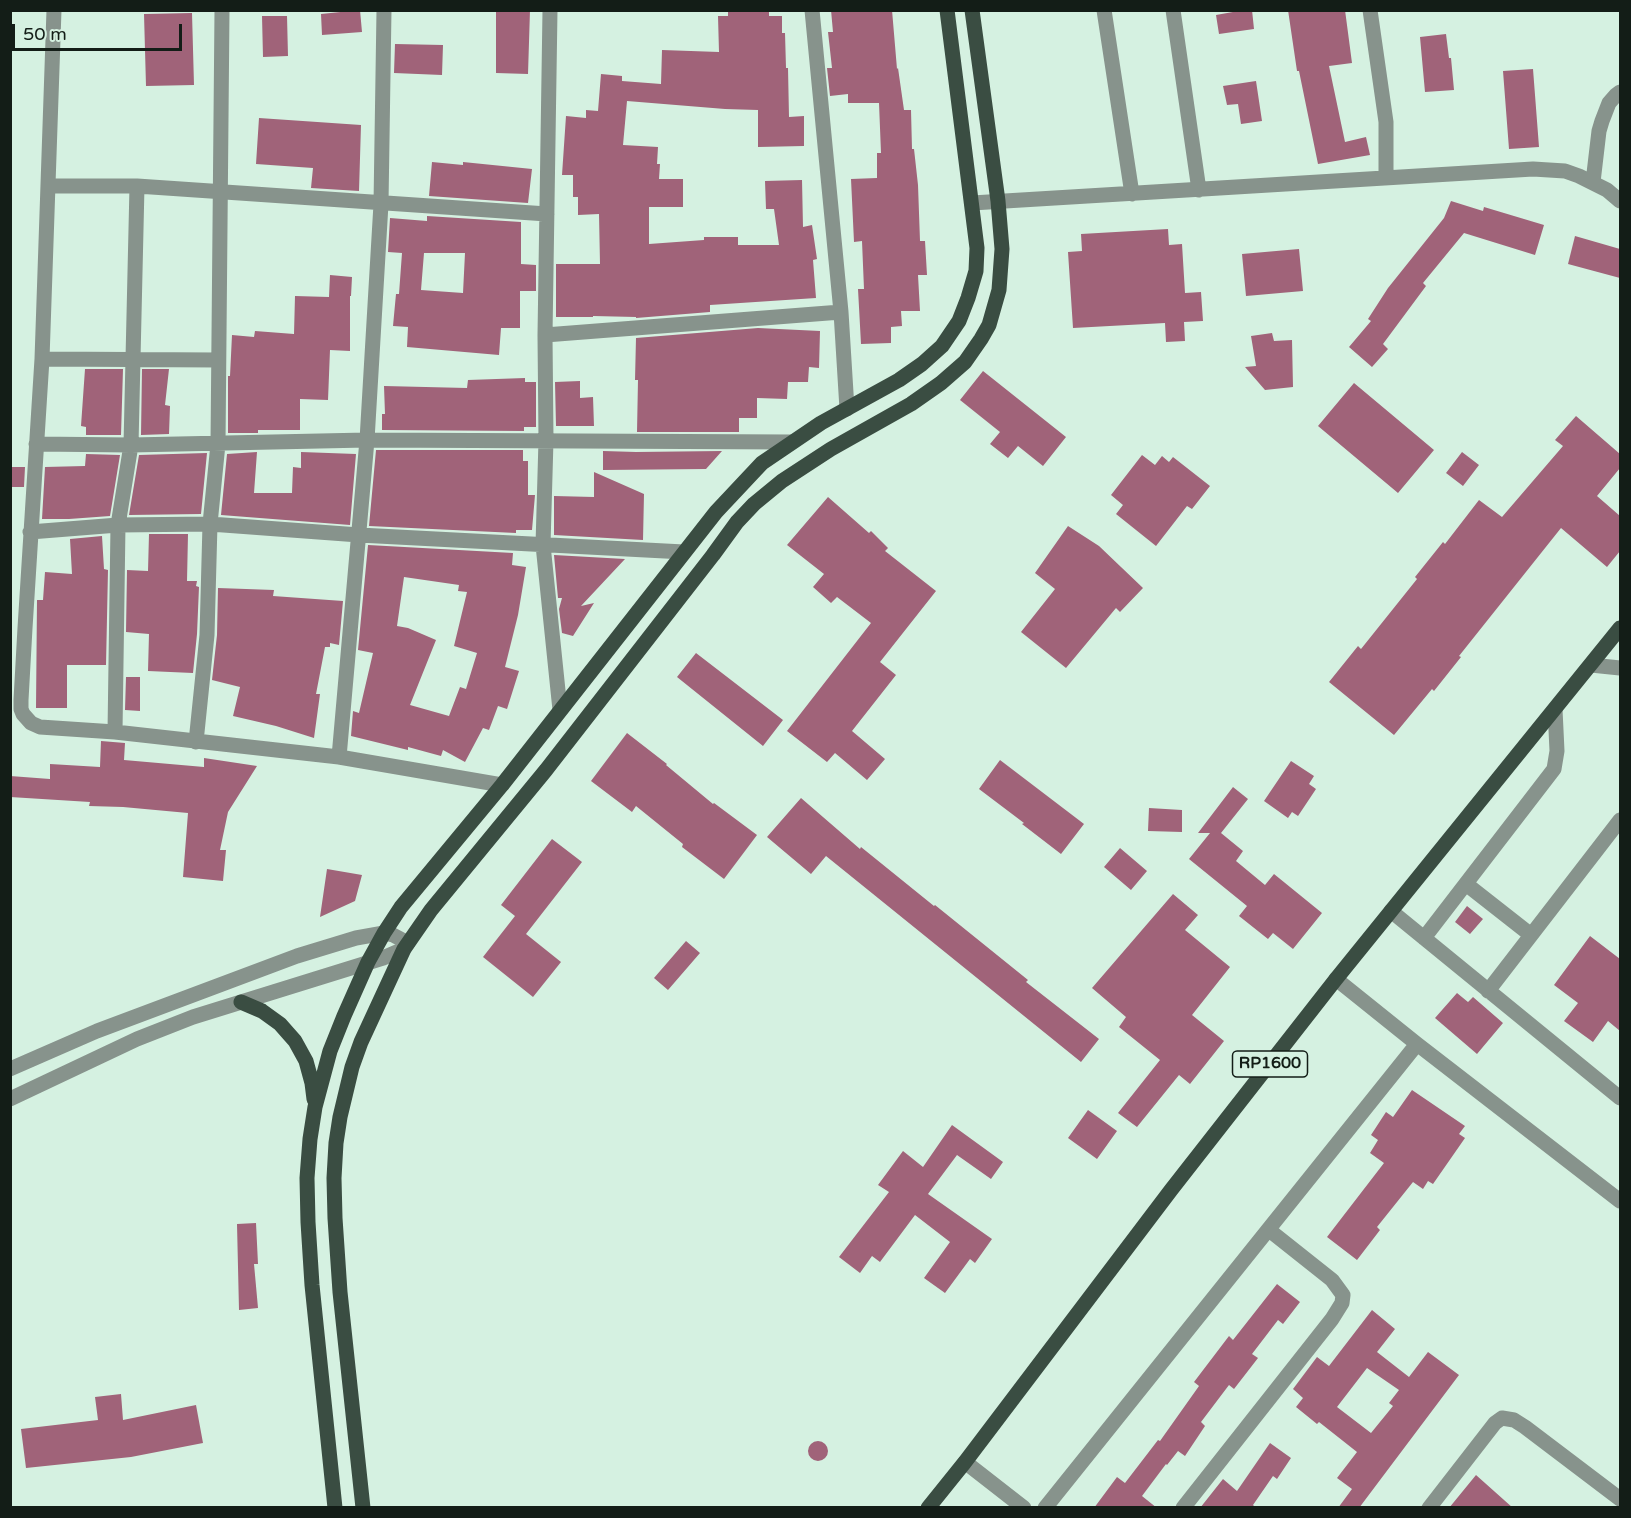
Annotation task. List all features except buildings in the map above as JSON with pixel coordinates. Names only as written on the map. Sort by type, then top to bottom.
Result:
[{"type":"main road","points":[[335,1508],[312,1285],[307,1178],[315,1107],[330,1051],[344,1016],[368,962],[401,907],[502,785],[716,512],[762,463],[791,442],[899,380],[922,364],[942,346],[959,321],[976,272],[977,248],[947,10]]},
{"type":"main road","points":[[363,1508],[340,1292],[334,1178],[336,1143],[343,1100],[361,1042],[406,946],[431,910],[546,770],[737,522],[754,504],[782,481],[831,449],[911,404],[941,383],[965,362],[981,339],[989,325],[999,290],[1002,249],[998,201],[972,10]]},
{"type":"main road","name":"RP1600","points":[[928,1508],[1164,1199],[1336,979],[1620,628]]},
{"type":"main road","points":[[525,755],[546,770]]},
{"type":"main road","points":[[241,1002],[262,1011],[280,1024],[295,1041],[306,1061],[315,1107]]},
{"type":"street","points":[[30,723],[21,709],[42,359],[54,10]]},
{"type":"street","points":[[196,742],[207,634],[210,524],[218,444],[222,10]]},
{"type":"street","points":[[339,757],[367,440],[381,204],[384,10]]},
{"type":"street","points":[[550,10],[543,545],[560,710]]},
{"type":"street","points":[[812,10],[841,312],[847,409]]},
{"type":"street","points":[[1104,10],[1132,194]]},
{"type":"street","points":[[1173,10],[1199,190]]},
{"type":"street","points":[[1370,10],[1386,122],[1386,177]]},
{"type":"street","points":[[1593,182],[1599,131],[1609,103],[1620,92]]},
{"type":"street","points":[[972,203],[1386,177],[1550,170],[1565,171],[1593,182],[1620,201]]},
{"type":"street","points":[[48,186],[137,186],[547,214]]},
{"type":"street","points":[[115,732],[118,525],[131,445],[137,186]]},
{"type":"street","points":[[545,335],[841,312]]},
{"type":"street","points":[[42,359],[218,360]]},
{"type":"street","points":[[36,444],[218,444],[367,440],[791,442]]},
{"type":"street","points":[[30,532],[118,525],[210,524],[359,535],[684,552]]},
{"type":"street","points":[[1591,665],[1620,668]]},
{"type":"street","points":[[1424,938],[1554,769],[1557,751],[1555,709]]},
{"type":"street","points":[[10,721],[30,723],[40,727],[115,732],[339,757],[502,785]]},
{"type":"street","points":[[1488,991],[1620,820]]},
{"type":"street","points":[[1466,884],[1531,935]]},
{"type":"street","points":[[1391,911],[1620,1098]]},
{"type":"street","points":[[10,1069],[97,1031],[297,956],[356,938],[384,933],[393,935],[406,946],[394,955],[193,1017],[137,1039],[10,1099]]},
{"type":"street","points":[[1336,979],[1620,1201]]},
{"type":"street","points":[[1045,1508],[1418,1044]]},
{"type":"street","points":[[1182,1508],[1332,1319],[1342,1303],[1343,1295],[1332,1280],[1269,1230]]},
{"type":"street","points":[[1429,1508],[1495,1423],[1502,1418],[1514,1420],[1525,1427],[1620,1499]]},
{"type":"street","points":[[965,1462],[1024,1508]]}]
